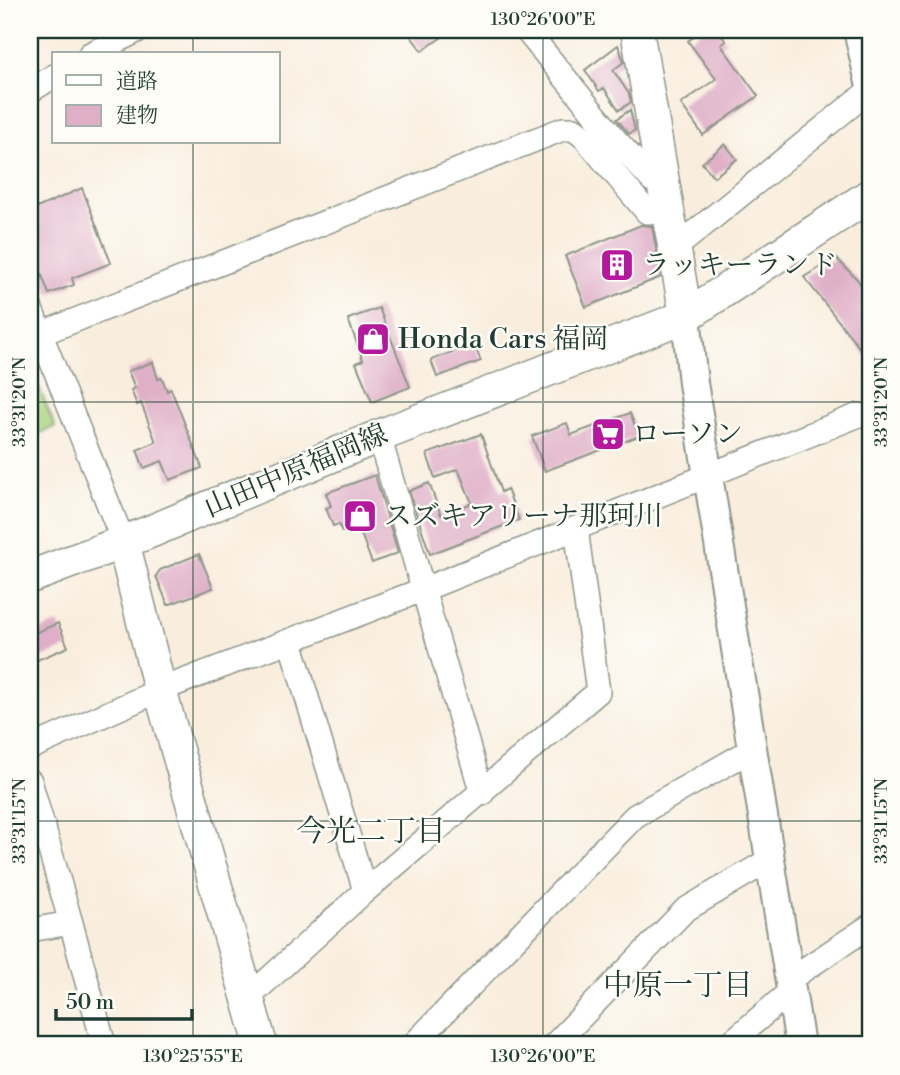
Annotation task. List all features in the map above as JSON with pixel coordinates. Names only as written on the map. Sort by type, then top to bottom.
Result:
[{"type":"main road","points":[[638,30],[686,316]]},
{"type":"main road","name":"山田中原福岡線","points":[[30,577],[686,316],[870,195]]},
{"type":"main road","points":[[123,541],[160,690],[261,1045]]},
{"type":"street","points":[[94,52],[137,30]]},
{"type":"street","points":[[35,335],[563,128],[574,129],[584,137],[647,212],[664,196],[526,30]]},
{"type":"street","points":[[858,30],[870,82]]},
{"type":"street","points":[[30,91],[52,77]]},
{"type":"street","points":[[674,249],[870,90]]},
{"type":"street","points":[[30,307],[35,335],[123,541]]},
{"type":"street","points":[[686,316],[708,476],[800,1045]]},
{"type":"street","points":[[30,748],[160,690],[422,590],[859,415]]},
{"type":"street","points":[[379,436],[482,793]]},
{"type":"street","points":[[249,997],[365,891],[598,692],[576,528]]},
{"type":"street","points":[[290,641],[365,891]]},
{"type":"street","points":[[413,1045],[635,816],[753,749]]},
{"type":"street","points":[[30,780],[104,1045]]},
{"type":"street","points":[[554,1045],[685,910],[771,859]]},
{"type":"street","points":[[30,930],[71,923]]},
{"type":"street","points":[[728,1045],[791,984],[870,926]]},
{"type":"green space","points":[[30,366],[55,427],[30,437]]},
{"type":"building","points":[[406,30],[452,30],[422,51]]},
{"type":"building","points":[[703,30],[717,30],[726,41],[721,45],[758,96],[703,135],[681,104],[716,79],[688,41]]},
{"type":"building","points":[[618,45],[624,62],[613,70],[629,94],[631,102],[619,110],[604,88],[599,91],[585,70]]},
{"type":"building","points":[[630,110],[635,130],[629,134],[617,119]]},
{"type":"building","points":[[725,144],[737,159],[714,177],[702,163]]},
{"type":"building","points":[[82,188],[111,263],[72,278],[74,285],[49,294],[30,243],[30,211]]},
{"type":"building","name":"ラッキーランド","points":[[641,225],[652,226],[661,277],[586,307],[565,256]]},
{"type":"building","points":[[836,258],[857,279],[870,298],[870,361],[804,277]]},
{"type":"building","name":"Honda Cars 福岡","points":[[379,308],[410,387],[372,402],[356,363],[363,360],[348,319]]},
{"type":"building","points":[[474,344],[481,361],[437,377],[431,360]]},
{"type":"building","points":[[153,362],[158,379],[162,378],[167,391],[171,389],[202,468],[170,480],[162,461],[144,468],[137,450],[156,442],[141,403],[137,405],[131,390],[135,388],[128,371]]},
{"type":"building","points":[[630,413],[639,436],[545,471],[532,436],[567,423],[571,435]]},
{"type":"building","points":[[481,434],[501,492],[507,489],[519,520],[430,554],[409,491],[429,483],[441,515],[472,503],[458,469],[435,478],[427,454]]},
{"type":"building","name":"スズキアリーナ那珂川","points":[[375,475],[398,553],[372,563],[358,526],[342,532],[339,524],[333,526],[326,508],[331,506],[326,493]]},
{"type":"building","points":[[199,554],[213,588],[168,605],[156,576],[160,570]]},
{"type":"building","points":[[58,623],[68,647],[35,661],[30,648],[30,635]]},
{"type":"place","name":"ラッキーランド","points":[[617,265]]},
{"type":"place","name":"Honda Cars 福岡","points":[[373,339]]},
{"type":"place","name":"ローソン","points":[[608,434]]},
{"type":"place","name":"スズキアリーナ那珂川","points":[[360,516]]},
{"type":"district","name":"今光二丁目","points":[[371,832]]},
{"type":"district","name":"中原一丁目","points":[[678,986]]}]
